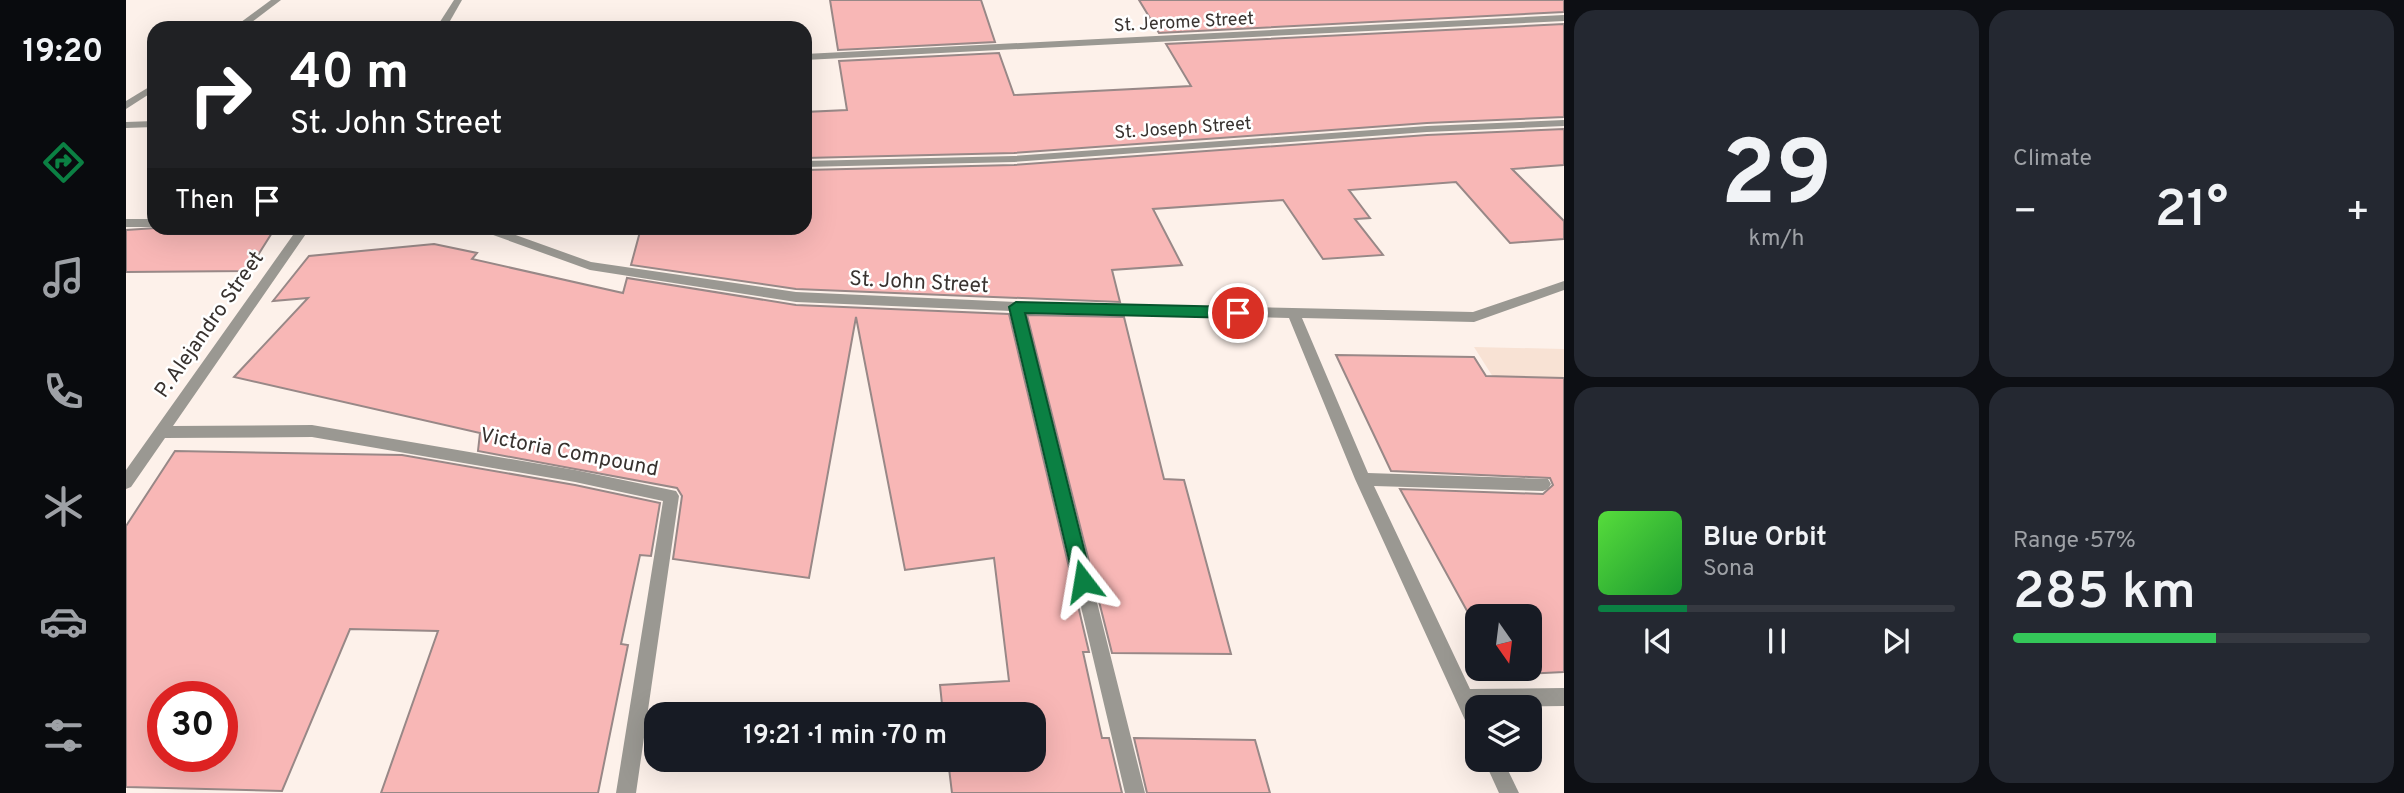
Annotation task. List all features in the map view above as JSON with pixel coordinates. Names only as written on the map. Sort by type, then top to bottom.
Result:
[{"type":"street","points":[[248,21],[277,0]]},
{"type":"street","points":[[445,21],[458,0]]},
{"type":"street","name":"St. Jerome Street","points":[[812,57],[1564,18]]},
{"type":"street","points":[[126,106],[147,92]]},
{"type":"street","name":"St. Joseph Street","points":[[812,164],[1014,159],[1413,130],[1564,123]]},
{"type":"street","points":[[126,125],[147,124]]},
{"type":"street","points":[[126,223],[147,223]]},
{"type":"street","name":"P. Alejandro Street","points":[[126,482],[299,235]]},
{"type":"street","name":"St. John Street","points":[[505,235],[590,266],[796,297],[1016,307],[1474,317],[1564,285]]},
{"type":"street","points":[[1016,307],[1135,793]]},
{"type":"street","points":[[1294,314],[1363,479],[1465,698]]},
{"type":"street","name":"Victoria Compound","points":[[160,432],[312,431],[575,476],[671,496],[626,793]]},
{"type":"street","points":[[1363,479],[1543,484]]},
{"type":"street","points":[[1542,697],[1564,697]]},
{"type":"street","points":[[1499,772],[1509,793]]},
{"type":"shaded area","points":[[1474,347],[1564,349],[1564,489]]},
{"type":"building","points":[[830,0],[981,0],[995,42],[838,50]]},
{"type":"building","points":[[1139,0],[1564,0],[1564,12],[1159,33]]},
{"type":"building","points":[[1564,24],[1564,117],[1427,123],[1014,153],[812,158],[812,112],[847,110],[839,61],[999,53],[1014,95],[1191,86],[1166,44]]},
{"type":"building","points":[[1564,129],[1564,165],[1512,169],[1564,221],[1564,239],[1510,243],[1456,182],[1349,190],[1370,218],[1355,219],[1383,255],[1323,259],[1283,200],[1153,209],[1182,265],[1112,270],[1120,302],[796,289],[631,265],[639,235],[812,235],[812,170],[1014,165],[1427,135]]},
{"type":"building","points":[[147,229],[147,235],[271,235],[248,271],[126,272],[126,230]]},
{"type":"building","points":[[434,244],[477,253],[472,259],[623,293],[627,278],[796,305],[1009,314],[1089,652],[1083,652],[1102,738],[1109,738],[1122,793],[952,793],[949,772],[1046,772],[1046,702],[942,702],[940,685],[1009,681],[994,558],[905,570],[856,317],[809,578],[673,559],[682,496],[677,488],[478,451],[480,433],[234,377],[308,298],[273,301],[309,256]]},
{"type":"building","points":[[1027,315],[1124,317],[1164,479],[1184,480],[1231,654],[1112,653]]},
{"type":"building","points":[[1336,355],[1474,357],[1486,376],[1564,378],[1564,672],[1542,673],[1542,604],[1465,604],[1465,607],[1400,489],[1543,494],[1553,485],[1550,478],[1391,471]]},
{"type":"building","points":[[175,451],[402,455],[575,485],[660,503],[651,556],[640,555],[621,644],[628,645],[598,793],[381,793],[438,631],[350,629],[282,791],[126,787],[126,526]]},
{"type":"building","points":[[1134,738],[1255,740],[1270,793],[1147,793]]},
{"type":"route","points":[[1083,581],[1016,307],[1238,313]]}]
